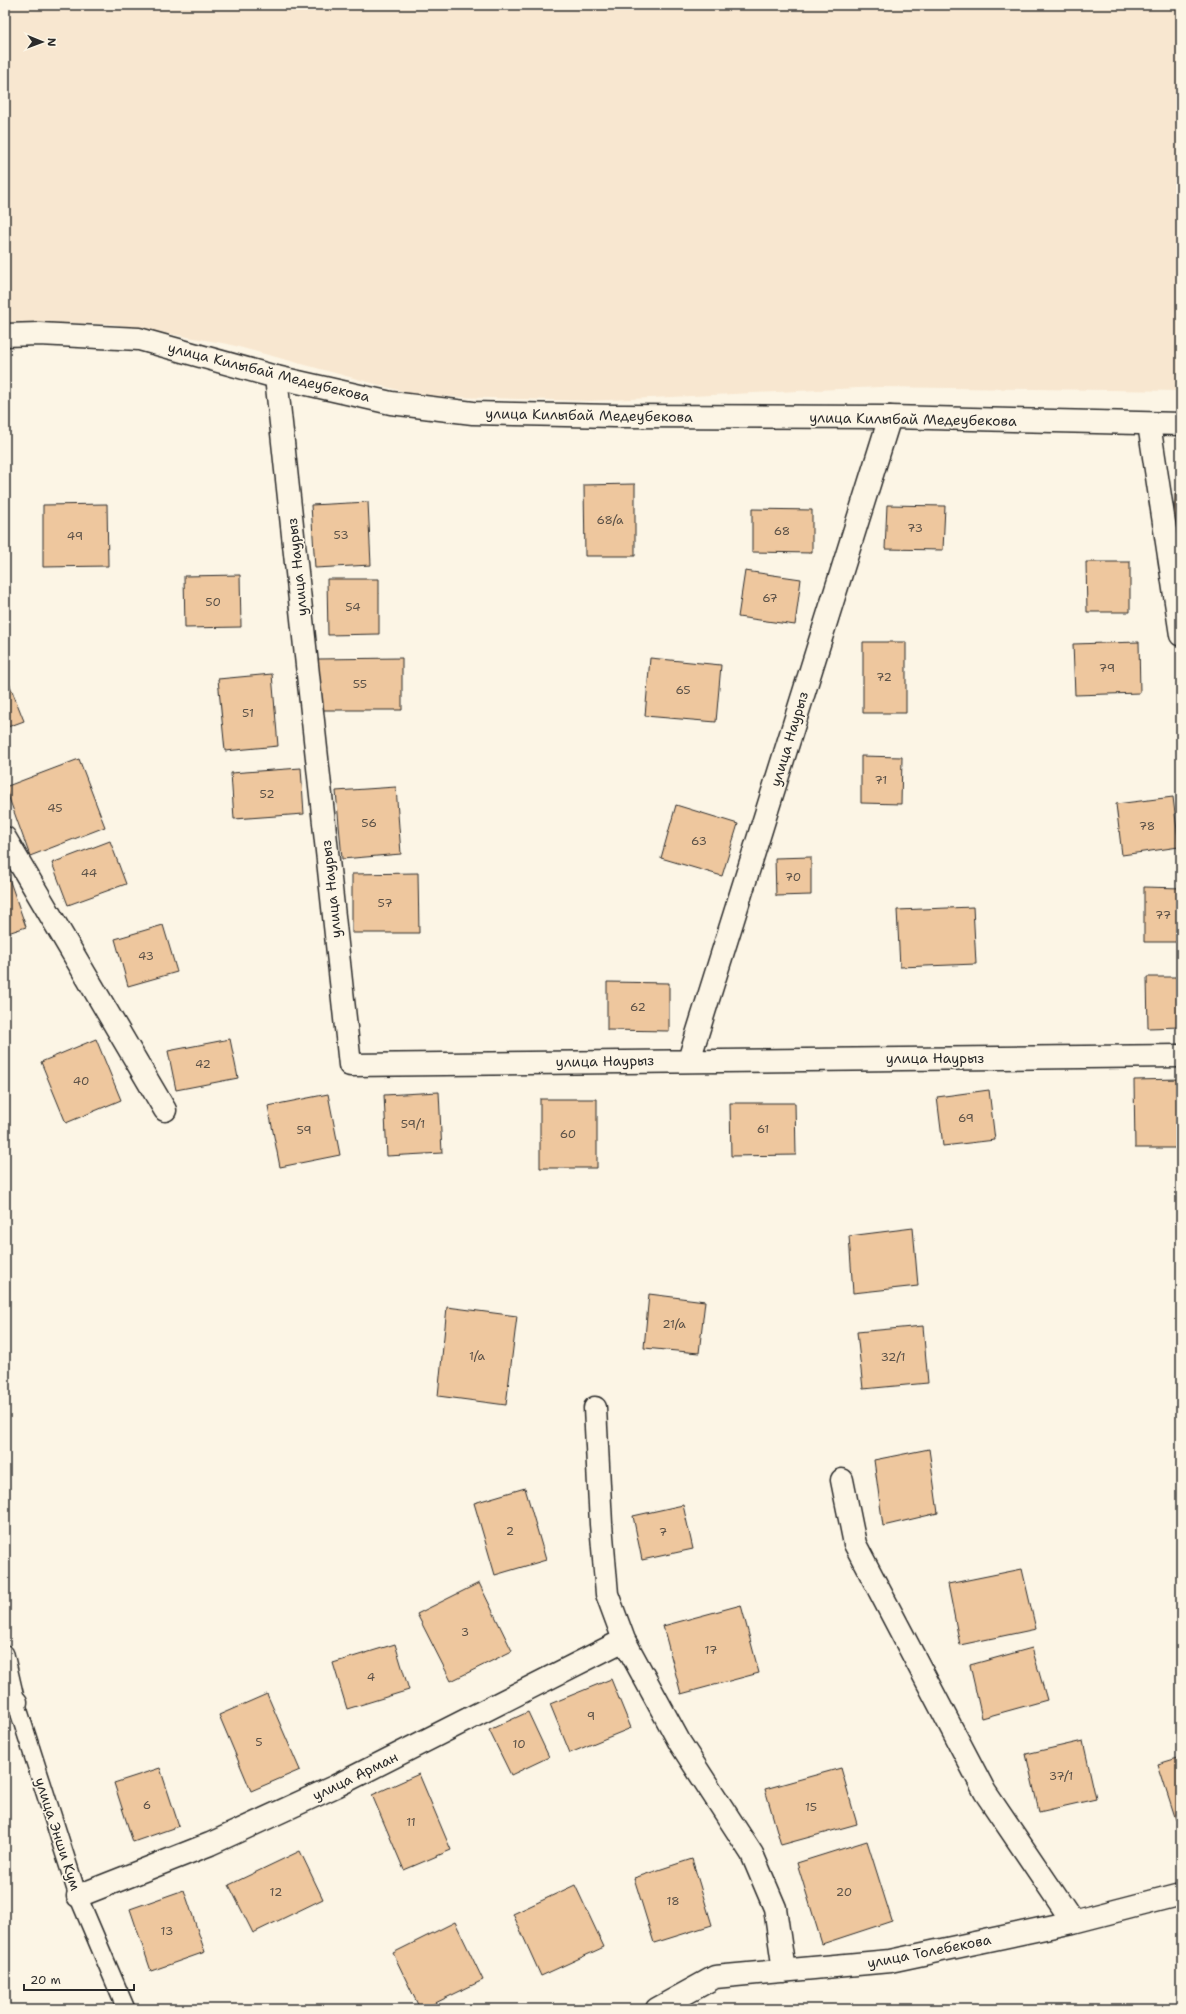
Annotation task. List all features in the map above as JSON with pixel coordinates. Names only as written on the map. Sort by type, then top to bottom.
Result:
[{"type":"street","name":"улица Килыбай Медеубекова","points":[[5,335],[39,334],[139,339],[276,377],[391,403],[473,413],[615,416],[890,417],[1181,424]]},
{"type":"street","name":"улица Наурыз","points":[[276,377],[350,1065],[689,1060],[1181,1056]]},
{"type":"street","name":"улица Наурыз","points":[[689,1060],[890,417]]},
{"type":"street","points":[[1149,424],[1181,635]]},
{"type":"street","points":[[5,838],[165,1110]]},
{"type":"street","points":[[595,1408],[601,1524],[608,1594],[624,1640],[680,1743],[752,1854],[775,1908],[784,1971]]},
{"type":"street","points":[[842,1480],[855,1544],[985,1792],[1074,1922]]},
{"type":"street","name":"улица Арман","points":[[78,1896],[210,1844],[336,1786],[624,1640]]},
{"type":"street","name":"улица Толебекова","points":[[657,2009],[715,1977],[890,1961],[1074,1922],[1181,1894]]},
{"type":"lane","name":"улица Энши Кум","points":[[5,1654],[11,1702],[78,1896],[126,2009]]},
{"type":"shaded area","points":[[5,5],[1181,5],[1181,391],[879,387],[589,401],[420,396],[228,344],[114,324],[5,322]]},
{"type":"building","points":[[635,484],[635,556],[585,556],[584,485]]},
{"type":"building","points":[[1175,494],[1181,494],[1181,548],[1173,548]]},
{"type":"building","points":[[368,502],[371,565],[315,568],[311,505]]},
{"type":"building","points":[[107,504],[108,566],[43,567],[43,505]]},
{"type":"building","points":[[887,505],[945,506],[943,550],[885,549]]},
{"type":"building","points":[[752,509],[812,510],[812,553],[752,552]]},
{"type":"building","points":[[1086,562],[1130,562],[1130,612],[1087,612]]},
{"type":"building","points":[[745,571],[801,579],[795,625],[738,617]]},
{"type":"building","points":[[240,575],[241,627],[185,628],[184,576]]},
{"type":"building","points":[[327,579],[379,579],[379,634],[328,635]]},
{"type":"building","points":[[863,642],[906,642],[906,713],[863,713]]},
{"type":"building","points":[[1139,642],[1140,693],[1075,695],[1073,644]]},
{"type":"building","points":[[402,658],[402,710],[318,710],[318,659]]},
{"type":"building","points":[[650,658],[721,665],[716,722],[645,716]]},
{"type":"building","points":[[5,673],[24,721],[5,728]]},
{"type":"building","points":[[272,674],[278,746],[225,751],[218,679]]},
{"type":"building","points":[[861,756],[902,757],[901,804],[861,803]]},
{"type":"building","points":[[79,759],[105,827],[30,856],[5,787]]},
{"type":"building","points":[[301,768],[304,814],[234,819],[231,773]]},
{"type":"building","points":[[396,787],[401,854],[342,859],[336,791]]},
{"type":"building","points":[[1173,797],[1179,847],[1122,855],[1116,804]]},
{"type":"building","points":[[676,805],[738,824],[722,876],[661,858]]},
{"type":"building","points":[[110,841],[126,884],[68,905],[52,863]]},
{"type":"building","points":[[811,857],[811,895],[776,896],[775,858]]},
{"type":"building","points":[[5,873],[7,873],[26,927],[5,934]]},
{"type":"building","points":[[418,873],[419,933],[352,933],[352,874]]},
{"type":"building","points":[[1144,887],[1181,888],[1181,942],[1144,942]]},
{"type":"building","points":[[973,907],[976,964],[900,967],[897,910]]},
{"type":"building","points":[[163,925],[177,972],[128,986],[115,939]]},
{"type":"building","points":[[1147,977],[1181,977],[1181,1027],[1148,1028]]},
{"type":"building","points":[[607,982],[669,983],[669,1031],[607,1030]]},
{"type":"building","points":[[96,1039],[121,1100],[66,1123],[41,1062]]},
{"type":"building","points":[[230,1039],[238,1078],[176,1090],[168,1051]]},
{"type":"building","points":[[1181,1079],[1181,1148],[1135,1148],[1134,1080]]},
{"type":"building","points":[[989,1090],[995,1140],[943,1146],[937,1097]]},
{"type":"building","points":[[439,1092],[442,1153],[387,1156],[384,1095]]},
{"type":"building","points":[[328,1094],[340,1155],[280,1167],[268,1106]]},
{"type":"building","points":[[540,1099],[597,1099],[597,1168],[540,1168]]},
{"type":"building","points":[[730,1103],[795,1103],[796,1155],[731,1156]]},
{"type":"building","points":[[913,1228],[918,1286],[853,1293],[849,1236]]},
{"type":"building","points":[[649,1294],[705,1301],[699,1353],[644,1348]]},
{"type":"building","points":[[447,1307],[517,1316],[506,1405],[438,1396]]},
{"type":"building","points":[[923,1326],[928,1383],[863,1389],[857,1332]]},
{"type":"building","points":[[929,1449],[938,1513],[883,1526],[874,1460]]},
{"type":"building","points":[[525,1488],[546,1560],[495,1575],[474,1503]]},
{"type":"building","points":[[683,1505],[693,1549],[642,1560],[633,1516]]},
{"type":"building","points":[[1022,1569],[1036,1629],[960,1645],[948,1584]]},
{"type":"building","points":[[479,1583],[512,1651],[451,1681],[417,1614]]},
{"type":"building","points":[[741,1605],[759,1673],[681,1694],[663,1626]]},
{"type":"building","points":[[395,1644],[409,1690],[347,1709],[333,1663]]},
{"type":"building","points":[[1032,1648],[1047,1700],[982,1718],[970,1665]]},
{"type":"building","points":[[611,1679],[631,1728],[570,1753],[550,1704]]},
{"type":"building","points":[[267,1694],[300,1770],[251,1791],[219,1715]]},
{"type":"building","points":[[528,1712],[549,1757],[511,1775],[489,1730]]},
{"type":"building","points":[[1083,1741],[1096,1799],[1039,1812],[1026,1754]]},
{"type":"building","points":[[1181,1757],[1181,1818],[1176,1820],[1158,1764]]},
{"type":"building","points":[[160,1768],[179,1826],[133,1842],[114,1783]]},
{"type":"building","points":[[841,1768],[857,1824],[781,1845],[765,1789]]},
{"type":"building","points":[[419,1774],[451,1850],[404,1870],[372,1795]]},
{"type":"building","points":[[867,1841],[892,1921],[822,1944],[797,1863]]},
{"type":"building","points":[[300,1851],[323,1899],[253,1933],[229,1885]]},
{"type":"building","points":[[692,1859],[712,1925],[654,1943],[634,1878]]},
{"type":"building","points":[[575,1885],[604,1947],[541,1976],[513,1914]]},
{"type":"building","points":[[184,1890],[205,1952],[151,1971],[130,1909]]},
{"type":"building","points":[[455,1922],[483,1980],[423,2009],[420,2009],[393,1953]]},
{"type":"building","points":[[786,2004],[787,2009],[753,2009]]}]
